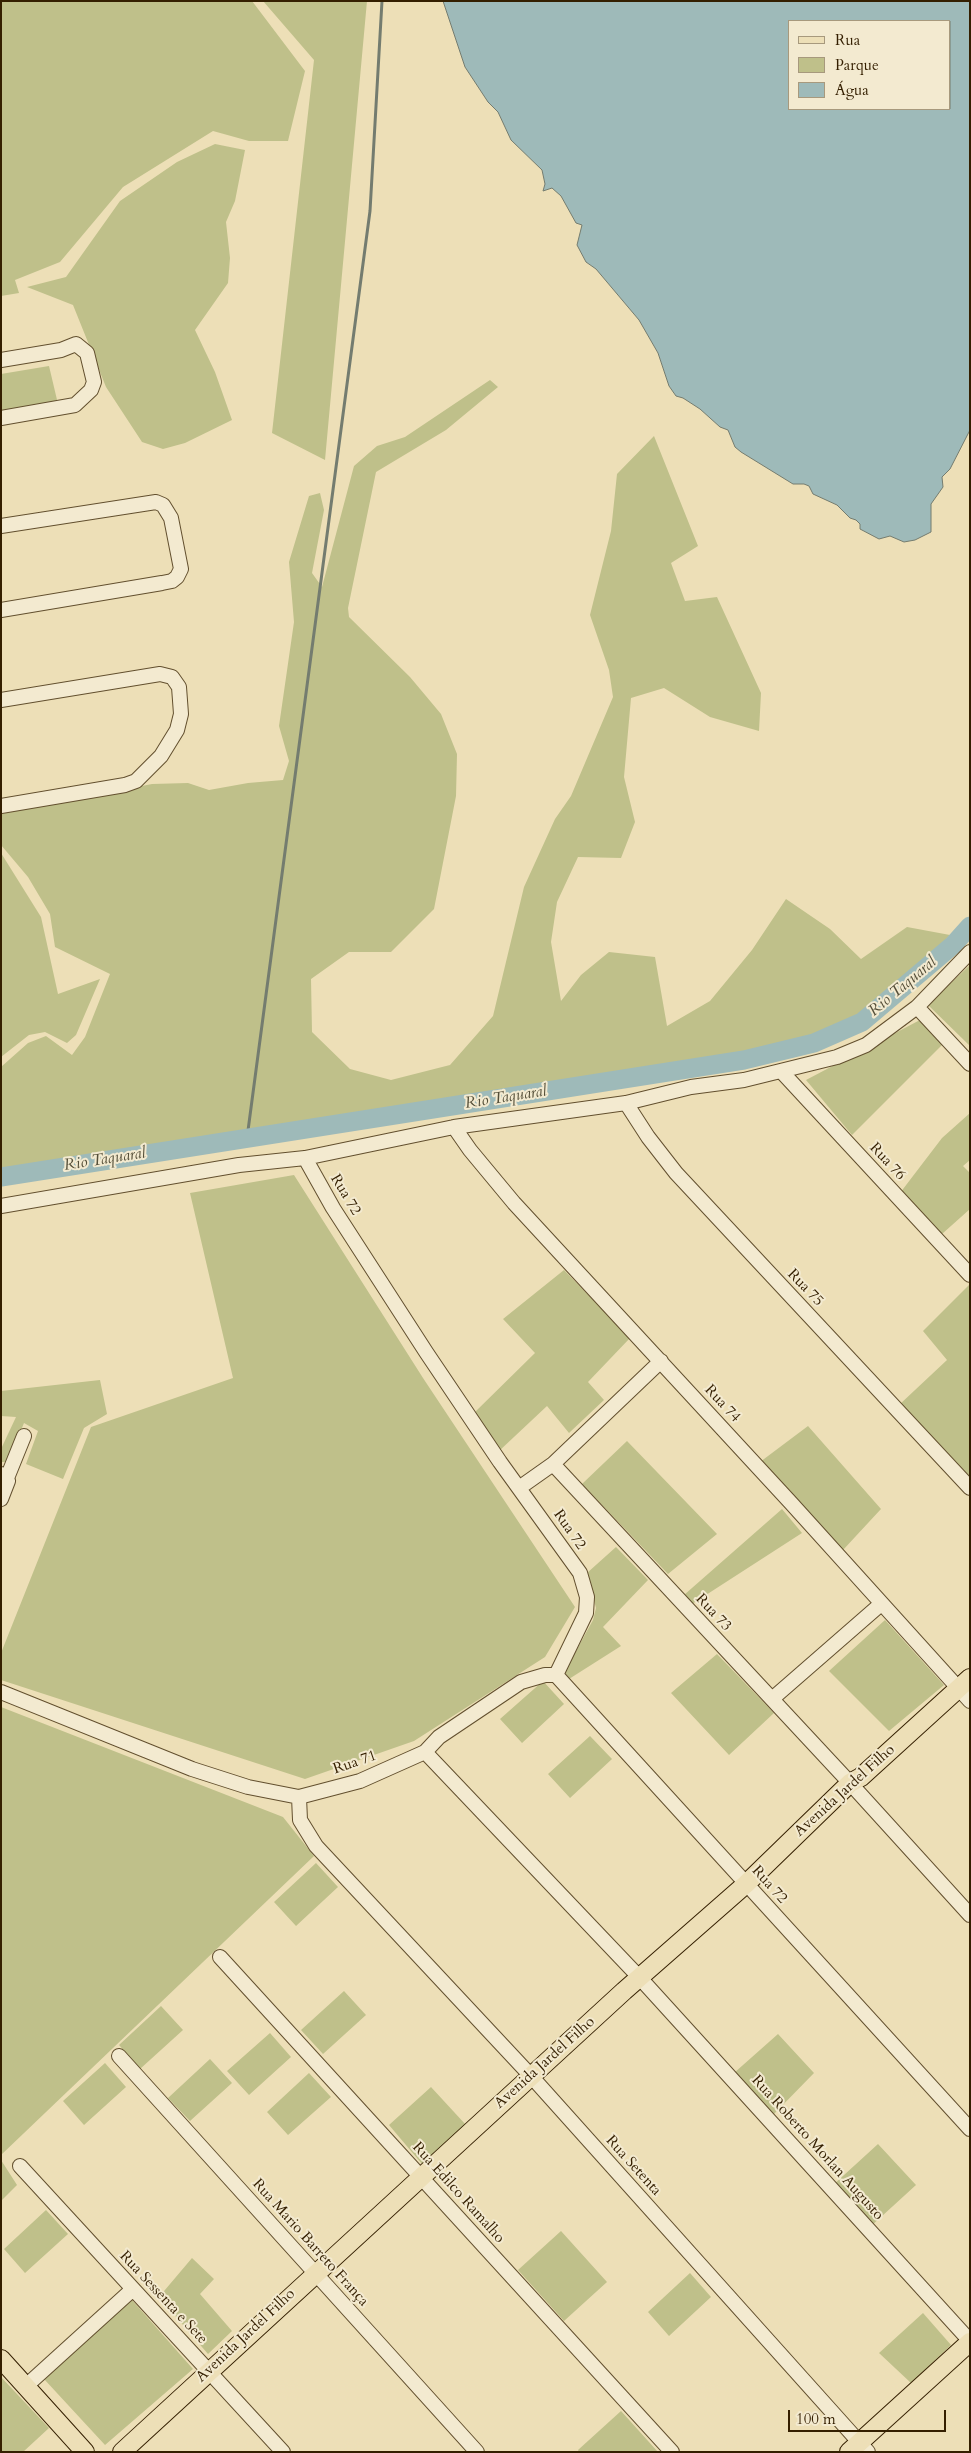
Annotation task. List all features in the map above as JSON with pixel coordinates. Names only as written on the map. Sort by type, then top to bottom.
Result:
[{"type":"main road","name":"Avenida Jardel Filho","points":[[122,2452],[314,2273],[746,1884],[850,1783],[861,1777],[966,1689]]},
{"type":"main road","points":[[859,2449],[970,2342]]},
{"type":"main road","points":[[1,2359],[85,2452]]},
{"type":"street","points":[[1,360],[61,350],[76,344],[87,353],[94,382],[86,396],[75,405],[1,418]]},
{"type":"street","points":[[1,526],[156,502],[163,505],[171,518],[181,569],[172,581],[1,610]]},
{"type":"street","points":[[1,700],[160,674],[172,677],[179,687],[181,714],[177,730],[161,756],[136,781],[125,785],[1,806]]},
{"type":"street","points":[[1,1206],[239,1165],[305,1158],[454,1128],[626,1103],[691,1088],[781,1071],[850,1052],[879,1036],[917,1007],[970,952]]},
{"type":"street","points":[[917,1007],[970,1064]]},
{"type":"street","name":"Rua 76","points":[[781,1071],[970,1275]]},
{"type":"street","name":"Rua 75","points":[[626,1103],[648,1137],[676,1173],[970,1488]]},
{"type":"street","name":"Rua 74","points":[[454,1128],[514,1203],[881,1604],[966,1689]]},
{"type":"street","name":"Rua 72","points":[[305,1158],[383,1287],[519,1488],[580,1573],[585,1587],[586,1613],[556,1675],[970,2129]]},
{"type":"street","points":[[519,1488],[553,1464],[660,1361]]},
{"type":"street","points":[[1,1499],[7,1485],[4,1476],[24,1436]]},
{"type":"street","name":"Rua 73","points":[[553,1464],[850,1783],[970,1915]]},
{"type":"street","points":[[772,1699],[881,1604]]},
{"type":"street","points":[[556,1675],[545,1675],[522,1682],[439,1737],[425,1752],[640,1978]]},
{"type":"street","name":"Rua 71","points":[[1,1692],[192,1769],[248,1787],[299,1798],[360,1781],[425,1752]]},
{"type":"street","name":"Rua Setenta","points":[[299,1798],[300,1820],[316,1846],[531,2076],[859,2449]]},
{"type":"street","name":"Rua Edilco Ramalho","points":[[220,1956],[672,2452]]},
{"type":"street","name":"Rua Roberto Morlan Augusto","points":[[640,1978],[970,2342]]},
{"type":"street","name":"Rua Mario Barreto França","points":[[119,2056],[477,2452]]},
{"type":"street","name":"Rua Sessenta e Sete","points":[[20,2166],[283,2452]]},
{"type":"street","points":[[26,2386],[133,2289]]},
{"type":"green space","points":[[1,1],[252,1],[305,71],[288,141],[249,141],[213,131],[123,187],[60,262],[15,280],[19,293],[1,296]]},
{"type":"green space","points":[[263,1],[367,1],[325,460],[272,433],[314,60]]},
{"type":"green space","points":[[215,144],[245,150],[235,201],[226,222],[230,258],[228,283],[195,330],[215,372],[232,420],[185,443],[163,449],[142,442],[106,387],[73,305],[27,287],[66,277],[120,201],[177,162]]},
{"type":"green space","points":[[49,366],[58,404],[1,413],[1,374]]},
{"type":"green space","points":[[490,380],[498,387],[446,430],[376,472],[348,608],[349,617],[410,677],[441,714],[457,754],[456,796],[434,909],[391,952],[349,952],[311,979],[312,1032],[350,1069],[391,1080],[450,1065],[493,1016],[524,887],[555,819],[571,796],[613,697],[609,670],[590,615],[611,531],[617,474],[654,436],[698,546],[671,563],[685,601],[717,597],[761,693],[759,731],[710,717],[664,688],[631,698],[624,777],[635,822],[621,858],[578,857],[557,902],[551,942],[561,1001],[581,975],[609,952],[655,957],[667,1026],[710,1001],[752,950],[786,899],[830,929],[861,959],[907,927],[950,935],[919,967],[859,1017],[811,1041],[304,1133],[216,1146],[98,1156],[1,1173],[1,1067],[28,1043],[46,1036],[72,1055],[85,1037],[110,974],[55,947],[50,914],[28,877],[1,845],[1,814],[152,784],[188,783],[209,790],[248,783],[283,780],[289,761],[279,726],[294,622],[289,562],[309,496],[320,493],[324,510],[312,573],[322,587],[354,466],[377,446],[405,437]]},
{"type":"green space","points":[[1,853],[41,917],[58,994],[100,979],[76,1035],[67,1043],[45,1032],[29,1035],[1,1057]]},
{"type":"green space","points":[[970,965],[970,1046],[928,1005]]},
{"type":"green space","points":[[920,1020],[943,1044],[852,1135],[806,1080]]},
{"type":"green space","points":[[970,1113],[970,1160],[963,1166],[970,1173],[970,1209],[942,1234],[900,1193],[942,1138]]},
{"type":"green space","points":[[294,1175],[423,1378],[575,1607],[545,1657],[414,1741],[305,1779],[1,1680],[1,1653],[91,1427],[233,1378],[190,1193]]},
{"type":"green space","points":[[564,1270],[630,1338],[588,1382],[604,1400],[569,1433],[547,1406],[498,1452],[475,1412],[535,1353],[503,1319]]},
{"type":"green space","points":[[969,1285],[970,1482],[899,1405],[947,1360],[923,1331]]},
{"type":"green space","points":[[100,1380],[107,1414],[84,1428],[63,1479],[26,1464],[38,1431],[24,1423],[8,1462],[1,1462],[1,1449],[16,1417],[1,1416],[1,1391]]},
{"type":"green space","points":[[808,1426],[881,1509],[843,1550],[760,1462]]},
{"type":"green space","points":[[627,1441],[717,1534],[668,1574],[582,1484]]},
{"type":"green space","points":[[782,1509],[802,1533],[692,1604],[684,1595]]},
{"type":"green space","points":[[616,1547],[648,1580],[603,1627],[621,1646],[569,1679],[564,1673],[593,1620],[596,1608],[587,1573]]},
{"type":"green space","points":[[885,1620],[944,1685],[889,1731],[829,1671]]},
{"type":"green space","points":[[717,1654],[774,1713],[729,1755],[671,1693]]},
{"type":"green space","points":[[543,1681],[564,1704],[522,1743],[500,1719]]},
{"type":"green space","points":[[1,1707],[283,1817],[314,1856],[1,2155]]},
{"type":"green space","points":[[590,1736],[612,1759],[570,1798],[548,1774]]},
{"type":"green space","points":[[316,1863],[338,1887],[296,1926],[274,1902]]},
{"type":"green space","points":[[344,1991],[366,2015],[323,2054],[301,2030]]},
{"type":"green space","points":[[161,2006],[183,2030],[140,2069],[119,2045]]},
{"type":"green space","points":[[270,2033],[291,2057],[249,2095],[227,2071]]},
{"type":"green space","points":[[778,2034],[814,2073],[774,2114],[734,2073]]},
{"type":"green space","points":[[210,2059],[232,2083],[190,2121],[168,2098]]},
{"type":"green space","points":[[105,2063],[126,2087],[84,2125],[63,2101]]},
{"type":"green space","points":[[309,2073],[331,2097],[288,2135],[267,2112]]},
{"type":"green space","points":[[431,2087],[466,2125],[422,2164],[389,2125]]},
{"type":"green space","points":[[878,2144],[916,2185],[870,2227],[832,2186]]},
{"type":"green space","points":[[1,2160],[17,2185],[1,2201]]},
{"type":"green space","points":[[46,2210],[68,2234],[25,2273],[4,2249]]},
{"type":"green space","points":[[561,2231],[607,2282],[564,2321],[518,2270]]},
{"type":"green space","points":[[192,2258],[214,2279],[200,2294],[232,2331],[208,2354],[159,2297]]},
{"type":"green space","points":[[690,2273],[711,2297],[669,2336],[648,2312]]},
{"type":"green space","points":[[132,2300],[193,2369],[105,2445],[44,2379]]},
{"type":"green space","points":[[923,2313],[951,2345],[911,2383],[879,2353]]},
{"type":"green space","points":[[1,2377],[49,2428],[23,2452],[1,2452]]},
{"type":"green space","points":[[621,2411],[658,2452],[579,2452],[578,2450]]},
{"type":"water","points":[[443,1],[970,1],[970,430],[950,469],[942,477],[943,487],[931,504],[931,532],[915,540],[904,542],[890,536],[879,539],[860,529],[860,524],[856,520],[850,518],[837,505],[813,494],[809,486],[793,484],[741,452],[735,447],[728,430],[720,427],[700,409],[683,398],[676,396],[669,386],[658,353],[639,320],[596,269],[586,262],[577,245],[582,225],[576,223],[561,196],[552,188],[543,191],[545,184],[542,170],[511,140],[498,112],[488,102],[465,67]]},
{"type":"waterway","points":[[247,1138],[370,211],[382,1]]},
{"type":"waterway","name":"Rio Taquaral","points":[[1,1177],[744,1060],[814,1043],[862,1022],[953,945],[970,926]]}]
